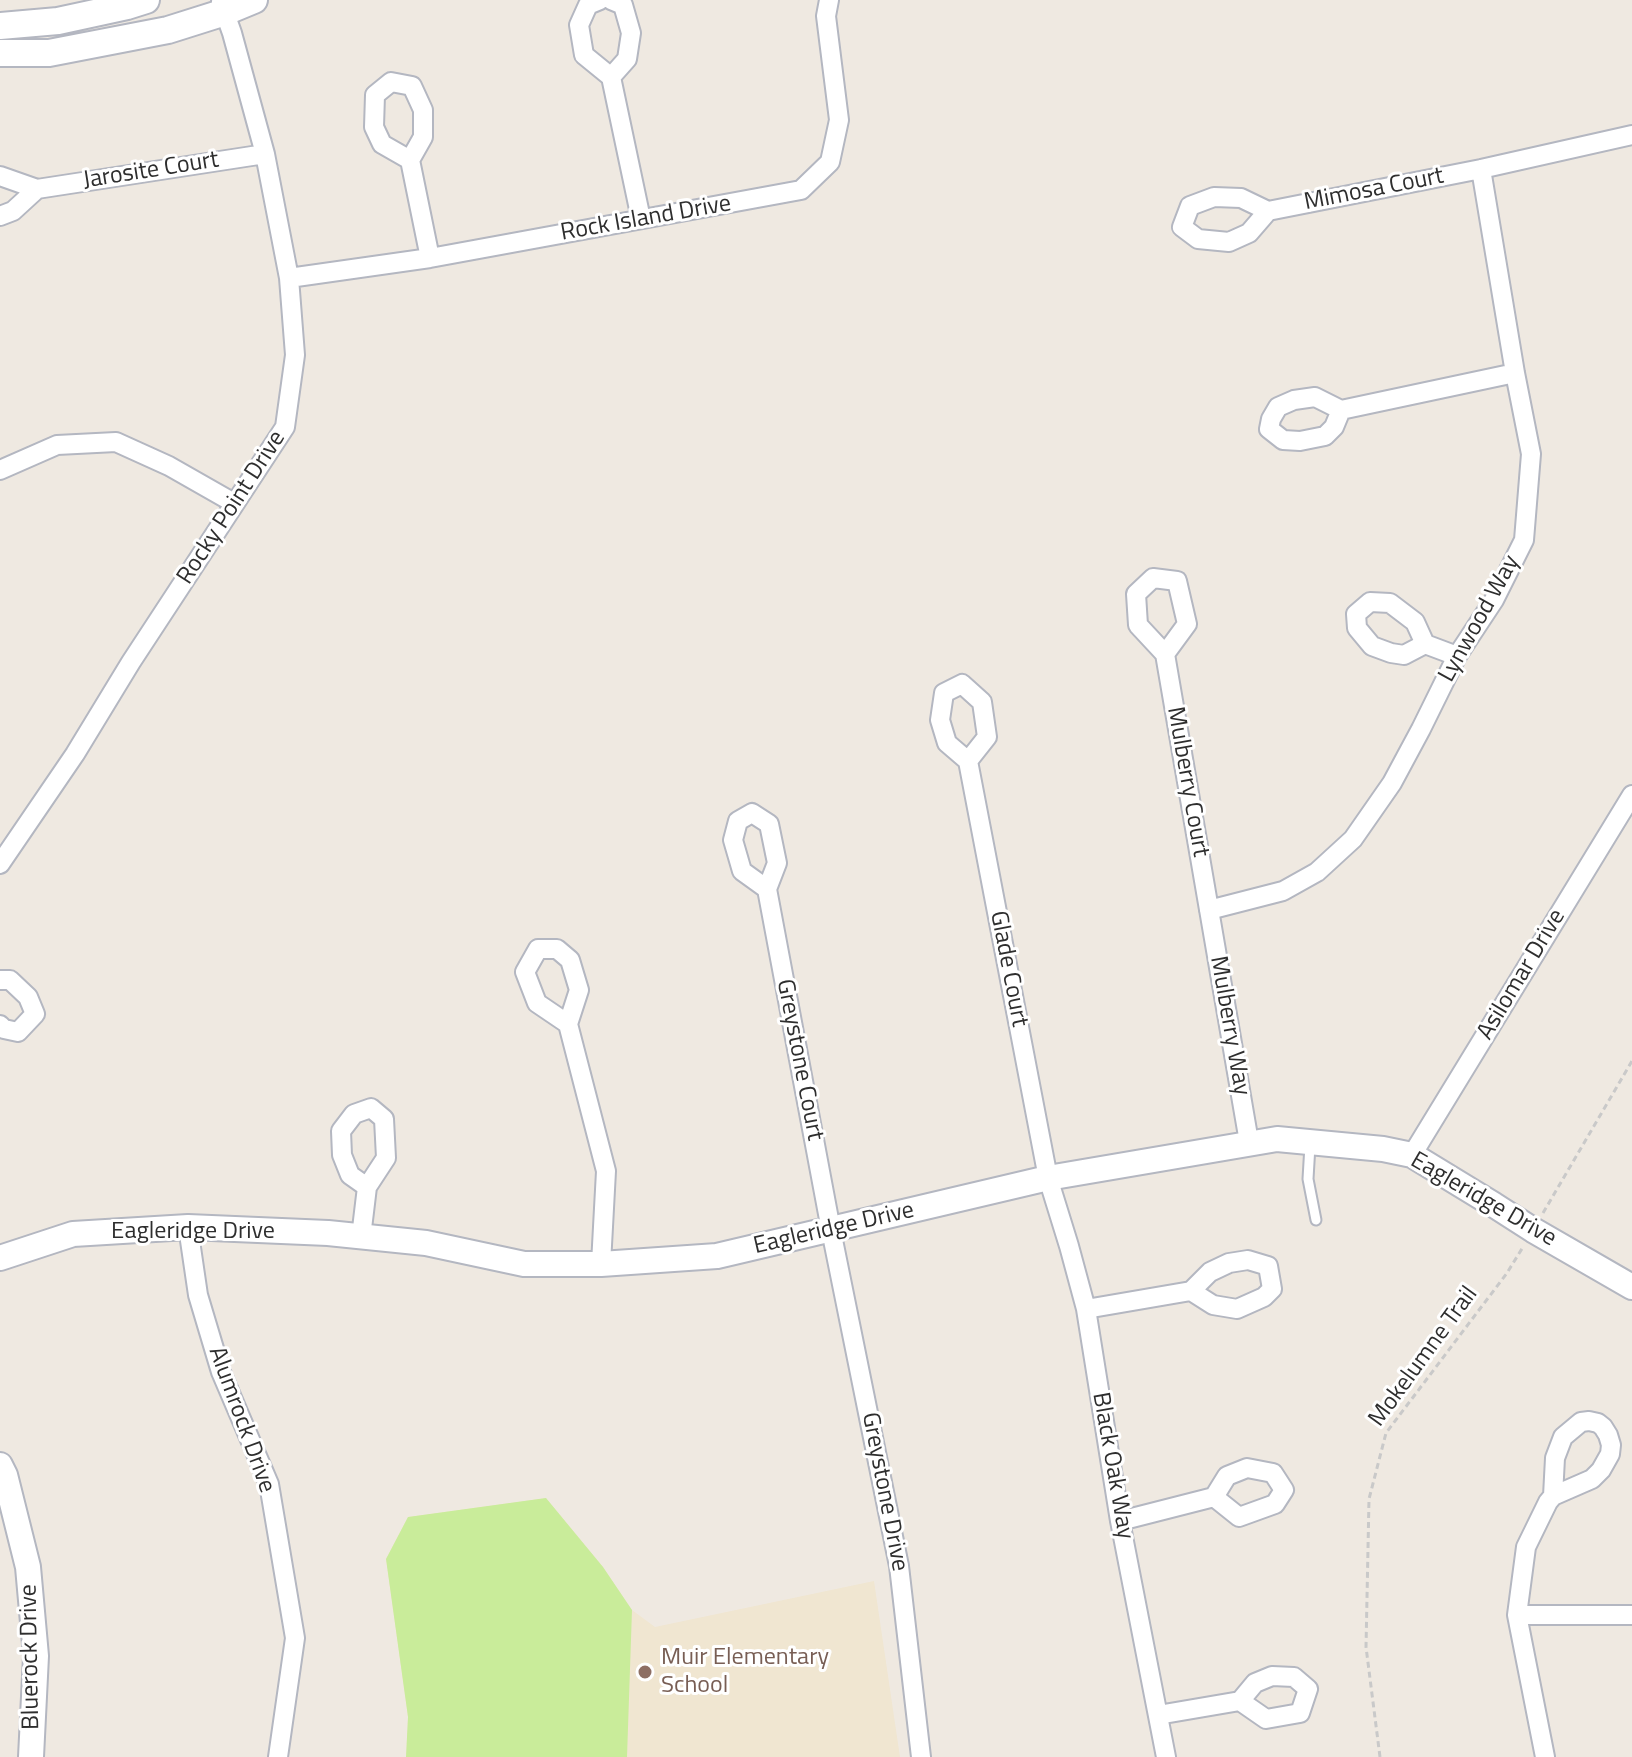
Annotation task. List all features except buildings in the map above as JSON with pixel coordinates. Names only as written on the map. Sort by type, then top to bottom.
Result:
[{"type":"main road","points":[[0,26],[58,21],[146,0]]},
{"type":"main road","points":[[0,53],[49,53],[168,30],[223,6],[254,0]]},
{"type":"street","points":[[600,0],[588,5],[579,25],[584,55],[611,77],[641,219]]},
{"type":"street","points":[[611,0],[623,5],[631,33],[627,59],[611,77]]},
{"type":"street","name":"Rock Island Drive","points":[[289,278],[430,258],[801,190],[830,162],[839,120],[826,16],[829,0]]},
{"type":"street","name":"Rocky Point Drive","points":[[0,864],[75,754],[285,427],[295,355],[289,278],[265,154],[223,6]]},
{"type":"street","name":"Mimosa Court","points":[[1268,211],[1481,169],[1632,135]]},
{"type":"street","name":"Jarosite Court","points":[[0,176],[37,189],[265,154]]},
{"type":"street","points":[[410,160],[430,258]]},
{"type":"street","name":"Lynwood Way","points":[[1209,910],[1283,891],[1317,872],[1353,839],[1392,783],[1457,656],[1494,600],[1524,540],[1531,454],[1481,169]]},
{"type":"street","name":"Jarosite Court","points":[[0,216],[13,211],[37,189]]},
{"type":"street","points":[[1341,410],[1515,373]]},
{"type":"street","points":[[0,470],[57,445],[116,442],[169,466],[234,503]]},
{"type":"street","points":[[1425,644],[1457,656]]},
{"type":"street","name":"Mulberry Court","points":[[1165,654],[1209,910]]},
{"type":"street","name":"Glade Court","points":[[968,761],[1048,1178]]},
{"type":"street","name":"Asilomar Drive","points":[[1412,1155],[1632,795]]},
{"type":"street","name":"Greystone Court","points":[[767,889],[831,1230]]},
{"type":"street","name":"Mulberry Way","points":[[1209,910],[1249,1142]]},
{"type":"street","points":[[0,980],[10,980],[28,997],[35,1014],[18,1032],[0,1025]]},
{"type":"street","points":[[568,1024],[606,1171],[601,1264]]},
{"type":"street","name":"Eagleridge Drive","points":[[0,1258],[73,1234],[188,1227],[328,1233],[426,1243],[524,1264],[601,1264],[717,1256],[1048,1178],[1277,1139],[1383,1149],[1412,1155],[1632,1287]]},
{"type":"street","name":"Black Oak Way","points":[[1048,1178],[1086,1309],[1120,1521],[1166,1757]]},
{"type":"street","points":[[361,1237],[367,1187]]},
{"type":"street","name":"Alumrock Drive","points":[[188,1227],[198,1295],[221,1372],[269,1484],[295,1638],[278,1757]]},
{"type":"street","name":"Greystone Drive","points":[[831,1230],[899,1566],[921,1757]]},
{"type":"street","points":[[1086,1309],[1191,1291]]},
{"type":"street","name":"Bluerock Drive","points":[[0,1465],[28,1567],[36,1656],[31,1757]]},
{"type":"street","points":[[1545,1757],[1517,1615],[1526,1547],[1553,1496]]},
{"type":"street","points":[[1120,1521],[1214,1497]]},
{"type":"street","points":[[1517,1615],[1632,1615]]},
{"type":"street","points":[[1158,1715],[1240,1701]]},
{"type":"lane","points":[[1310,1142],[1308,1179],[1316,1220]]},
{"type":"path","name":"Mokelumne Trail","points":[[1380,1757],[1366,1632],[1369,1499],[1386,1433],[1507,1273],[1632,1061]]},
{"type":"shaded area","name":"Muir Elementary School","points":[[546,1498],[603,1567],[632,1610],[655,1627],[874,1581],[900,1757],[406,1757],[408,1717],[386,1559],[408,1517]]},
{"type":"green space","points":[[546,1498],[603,1567],[632,1610],[627,1757],[406,1757],[408,1717],[386,1559],[408,1517]]},
{"type":"place","name":"Muir Elementary School","points":[[645,1672]]}]
